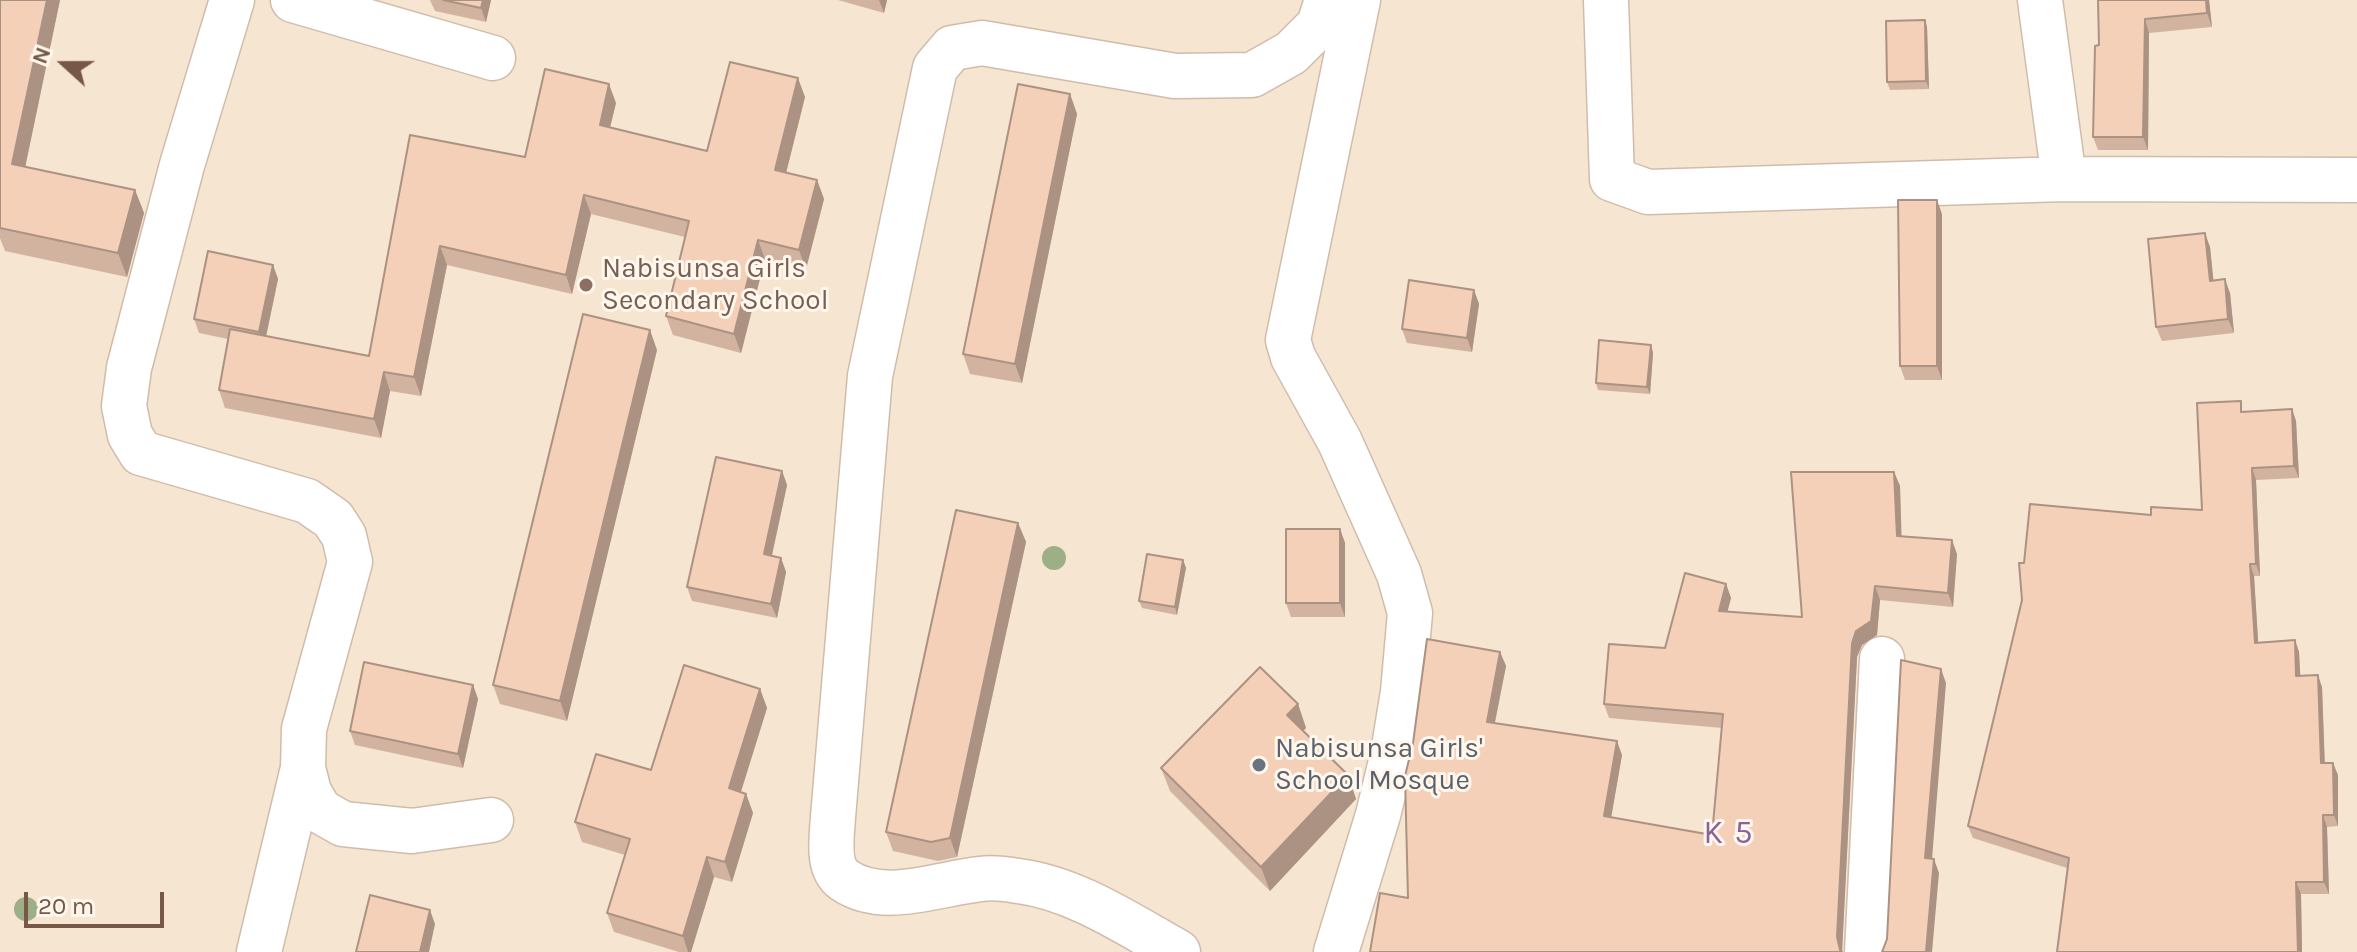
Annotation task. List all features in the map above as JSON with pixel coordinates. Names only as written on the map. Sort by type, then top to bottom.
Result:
[{"type":"street","points":[[232,0],[182,165],[129,368],[124,406],[130,435],[141,453],[307,501],[333,519],[344,536],[350,562],[304,729],[303,768],[259,952]]},
{"type":"street","points":[[293,0],[493,58]]},
{"type":"street","points":[[1178,952],[1120,937],[1057,890],[1020,881],[984,878],[896,893],[870,890],[844,880],[834,867],[833,817],[870,376],[935,68],[952,48],[982,43],[1175,76],[1252,75],[1291,53],[1319,25],[1327,0]]},
{"type":"street","points":[[1336,952],[1378,815],[1393,753],[1403,692],[1410,613],[1399,574],[1340,442],[1293,357],[1288,340],[1289,323],[1358,0]]},
{"type":"street","points":[[1606,0],[1612,179],[1648,192],[2064,179],[2357,180]]},
{"type":"street","points":[[2040,0],[2064,179]]},
{"type":"street","points":[[1867,952],[1882,659]]},
{"type":"street","points":[[303,768],[309,792],[320,811],[343,824],[412,831],[491,820]]},
{"type":"shaded area","points":[[0,0],[2357,0],[2357,952],[0,952]]},
{"type":"building","points":[[0,0],[47,0],[12,164],[135,190],[118,253],[0,228]]},
{"type":"building","points":[[443,0],[483,0],[481,8]]},
{"type":"building","points":[[2098,0],[2206,0],[2207,13],[2145,19],[2143,137],[2093,137],[2095,46],[2099,45]]},
{"type":"building","points":[[1925,20],[1926,81],[1887,82],[1886,21]]},
{"type":"building","points":[[730,62],[798,78],[775,170],[817,180],[799,250],[758,240],[734,334],[666,316],[689,221],[584,195],[566,275],[440,246],[414,377],[384,372],[374,419],[219,390],[230,329],[369,356],[410,135],[525,157],[545,69],[609,84],[600,125],[707,151]]},
{"type":"building","points":[[1018,84],[1070,94],[1015,364],[963,354]]},
{"type":"building","points":[[1898,200],[1937,200],[1937,366],[1900,366]]},
{"type":"building","points":[[2205,233],[2210,281],[2225,279],[2228,319],[2156,327],[2148,239]]},
{"type":"building","points":[[208,251],[273,265],[259,332],[194,319]]},
{"type":"building","points":[[1409,280],[1474,290],[1467,338],[1402,329]]},
{"type":"building","points":[[583,314],[650,330],[560,701],[493,685]]},
{"type":"building","points":[[1599,340],[1651,345],[1647,387],[1596,383]]},
{"type":"building","points":[[2241,401],[2241,412],[2292,409],[2294,466],[2252,468],[2256,564],[2250,564],[2255,643],[2295,640],[2296,676],[2318,675],[2321,763],[2333,763],[2334,815],[2323,815],[2324,882],[2296,882],[2298,952],[2057,952],[2069,858],[1968,826],[2022,600],[2019,563],[2024,563],[2030,504],[2151,515],[2151,507],[2202,510],[2197,403]]},
{"type":"building","points":[[716,457],[782,471],[764,554],[781,558],[771,604],[687,587]]},
{"type":"building","points":[[1791,472],[1894,472],[1897,536],[1952,540],[1948,593],[1875,586],[1871,621],[1856,631],[1852,643],[1837,937],[1842,952],[1370,952],[1380,893],[1408,898],[1405,776],[1413,743],[1427,639],[1500,652],[1487,722],[1617,741],[1604,816],[1712,835],[1723,714],[1604,704],[1609,644],[1665,648],[1685,573],[1726,584],[1719,611],[1802,617]]},
{"type":"building","points":[[956,510],[1018,523],[950,838],[931,842],[886,832]]},
{"type":"building","points":[[1286,529],[1340,529],[1340,603],[1286,603]]},
{"type":"building","points":[[1147,554],[1183,560],[1175,607],[1139,601]]},
{"type":"building","points":[[1901,660],[1941,669],[1925,858],[1934,859],[1926,952],[1882,952],[1887,939]]},
{"type":"building","points":[[364,662],[473,685],[458,754],[350,731]]},
{"type":"building","points":[[684,665],[760,689],[729,788],[746,794],[725,862],[707,857],[683,936],[607,913],[630,839],[575,822],[596,754],[651,770]]},
{"type":"building","name":"Nabisunsa Girls' School Mosque","points":[[1260,667],[1298,704],[1287,715],[1348,775],[1261,867],[1161,768]]},
{"type":"building","points":[[370,895],[430,910],[420,952],[356,952]]},
{"type":"place","name":"Nabisunsa Girls Secondary School","points":[[586,285]]},
{"type":"place","name":"Nabisunsa Girls' School Mosque","points":[[1259,765]]},
{"type":"district","name":"K 5","points":[[1729,834]]}]
